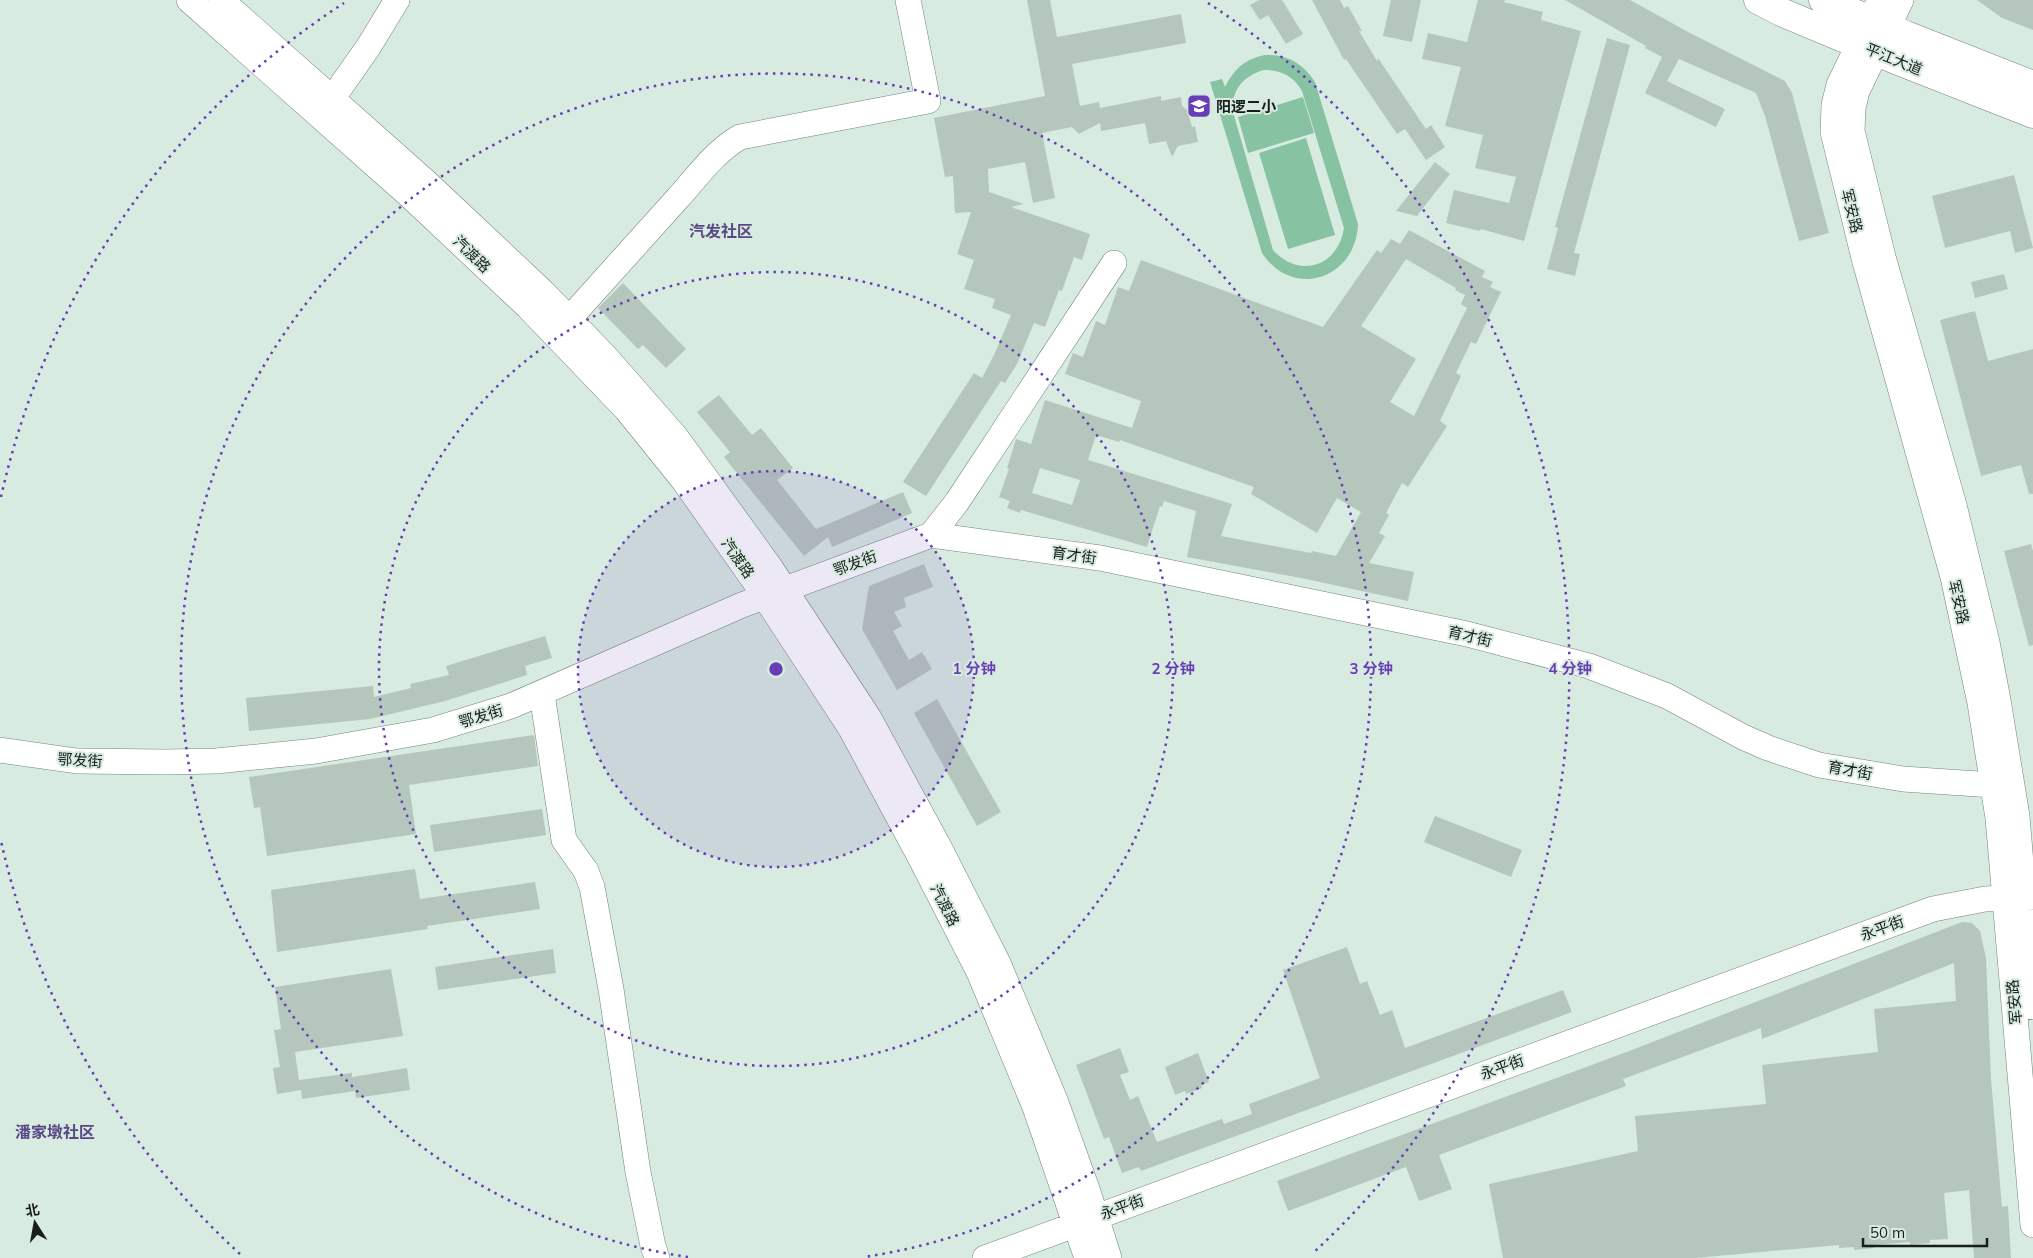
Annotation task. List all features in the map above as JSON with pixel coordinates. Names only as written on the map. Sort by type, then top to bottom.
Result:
[{"type":"highway","name":"平江大道","points":[[1758,0],[1781,12],[1867,48],[2033,114]]},
{"type":"highway","name":"平江大道","points":[[1823,0],[1880,16],[2033,85]]},
{"type":"street","name":"汽渡路","points":[[189,0],[424,209],[528,307],[626,409],[775,592]]},
{"type":"street","name":"汽渡路","points":[[221,0],[432,187],[569,318],[642,395],[676,437],[775,592],[851,729],[979,972],[1035,1107],[1086,1220],[1109,1258]]},
{"type":"street","points":[[332,99],[369,46],[397,0]]},
{"type":"street","points":[[569,318],[679,197],[712,157],[740,137],[928,101],[908,0]]},
{"type":"street","name":"军安路","points":[[1901,0],[1880,16],[1867,48],[1853,108],[1853,136],[1883,257],[1954,505],[1987,642],[1998,700],[2017,816],[2033,1225]]},
{"type":"street","name":"军安路","points":[[1867,48],[1839,85],[1834,105],[1833,132],[1866,262],[1953,578],[1980,703],[1998,818],[2021,897],[2033,1007]]},
{"type":"street","points":[[931,535],[957,502],[1114,263]]},
{"type":"street","name":"鄂发街","points":[[0,750],[78,761],[166,762],[266,757],[316,751],[433,730],[472,719],[542,694],[742,604],[931,535]]},
{"type":"street","name":"育才街","points":[[931,535],[1100,558],[1467,634],[1606,672],[1667,696],[1768,748],[1819,765],[1903,779],[1993,785]]},
{"type":"street","points":[[542,694],[564,840],[586,871],[592,888],[611,989],[638,1172],[652,1246],[657,1258]]},
{"type":"street","name":"永平街","points":[[986,1258],[1933,909],[1959,903],[2021,897]]},
{"type":"street","name":"汽渡路","points":[[1086,1220],[1086,1258]]},
{"type":"green space","points":[[1273,55],[1294,61],[1315,82],[1358,224],[1355,243],[1347,258],[1335,270],[1321,277],[1305,279],[1290,276],[1275,268],[1262,253],[1210,82],[1222,79],[1225,87],[1236,70],[1246,62],[1258,57]],"holes":[[[1264,70],[1270,70],[1291,78],[1302,91],[1344,228],[1334,252],[1326,260],[1316,264],[1305,266],[1294,264],[1283,259],[1273,250],[1233,112],[1236,91],[1244,80]]]},
{"type":"green space","points":[[1303,97],[1314,133],[1248,153],[1238,117]]},
{"type":"green space","points":[[1306,138],[1335,235],[1288,249],[1259,153]]},
{"type":"building","points":[[1027,0],[1050,0],[1057,37],[1181,14],[1186,43],[1072,64],[1080,106],[1099,102],[1100,108],[1161,96],[1161,101],[1181,97],[1182,106],[1187,110],[1192,127],[1195,126],[1198,142],[1178,146],[1172,157],[1166,141],[1149,144],[1145,123],[1101,131],[1100,123],[1079,134],[1072,127],[1042,133],[1055,198],[1033,203],[1025,162],[988,169],[989,192],[1024,204],[1011,207],[1090,234],[1082,260],[1074,257],[1062,291],[1059,290],[1045,327],[1034,323],[1017,364],[1005,383],[1001,381],[926,496],[903,482],[974,373],[982,378],[1011,315],[992,308],[995,299],[964,289],[974,260],[957,254],[971,212],[955,213],[953,176],[945,177],[934,118],[1045,96]]},
{"type":"building","points":[[1259,0],[1282,0],[1303,34],[1286,44],[1268,15],[1260,20],[1250,5]]},
{"type":"building","points":[[1312,0],[1340,0],[1344,8],[1348,6],[1362,31],[1359,31],[1377,61],[1378,58],[1426,129],[1431,125],[1445,147],[1426,160],[1405,129],[1397,134],[1346,59],[1344,60]]},
{"type":"building","points":[[1391,0],[1421,0],[1412,42],[1383,36]]},
{"type":"building","points":[[1478,0],[1505,0],[1504,2],[1543,12],[1541,20],[1581,31],[1524,241],[1481,229],[1480,231],[1446,223],[1454,190],[1509,203],[1516,177],[1475,168],[1483,135],[1445,126],[1461,67],[1422,59],[1428,33],[1467,42]]},
{"type":"building","points":[[1565,0],[1630,0],[1785,81],[1792,93],[1829,233],[1799,241],[1765,116],[1756,93],[1679,59],[1667,81],[1725,109],[1716,127],[1645,93],[1662,57]]},
{"type":"building","points":[[1977,0],[2033,0],[2033,30],[2002,18]]},
{"type":"building","points":[[1607,38],[1630,45],[1574,253],[1580,254],[1575,276],[1547,269],[1558,228],[1555,227]]},
{"type":"building","points":[[1435,162],[1450,174],[1417,216],[1396,211]]},
{"type":"building","points":[[2014,175],[2033,248],[2015,253],[2010,231],[1945,248],[1932,196]]},
{"type":"building","points":[[1409,230],[1485,271],[1482,277],[1493,282],[1490,287],[1501,292],[1476,344],[1471,342],[1456,373],[1461,376],[1440,421],[1447,426],[1408,487],[1402,483],[1386,513],[1389,515],[1379,533],[1385,536],[1369,563],[1414,572],[1408,601],[1306,579],[1187,557],[1196,511],[1164,501],[1162,507],[1160,506],[1147,547],[1021,510],[1020,513],[1007,508],[1010,501],[999,497],[1009,469],[1007,468],[1016,439],[1031,444],[1045,400],[1132,428],[1141,401],[1065,374],[1073,353],[1083,357],[1096,321],[1105,325],[1118,287],[1129,291],[1141,260],[1323,327],[1377,250],[1381,253],[1391,239],[1400,244]],"holes":[[[1406,259],[1465,295],[1461,304],[1467,308],[1414,416],[1390,402],[1416,359],[1361,326]],[[1096,435],[1119,442],[1120,440],[1254,487],[1251,494],[1317,533],[1337,498],[1361,512],[1336,556],[1221,536],[1232,504],[1088,460]],[[1040,468],[1080,480],[1072,505],[1032,493]]]},
{"type":"building","points":[[2004,274],[2008,289],[1975,298],[1971,282]]},
{"type":"building","points":[[623,283],[686,349],[666,368],[643,345],[638,349],[598,308]]},
{"type":"building","points":[[1975,311],[1988,361],[2033,349],[2033,494],[2029,494],[2021,465],[1981,476],[1940,320]]},
{"type":"building","points":[[719,395],[752,435],[761,428],[793,468],[777,480],[816,529],[903,492],[912,513],[832,547],[828,537],[804,556],[724,457],[730,452],[697,412]]},
{"type":"building","points":[[2031,544],[2033,551],[2033,645],[2029,646],[2004,551]]},
{"type":"building","points":[[924,564],[933,587],[904,598],[906,607],[894,612],[902,626],[893,631],[909,660],[922,652],[932,669],[897,690],[862,629],[869,586]]},
{"type":"building","points":[[545,636],[552,658],[525,666],[527,675],[445,701],[370,719],[249,731],[246,698],[373,686],[374,697],[411,688],[410,684],[449,675],[446,666]]},
{"type":"building","points":[[937,699],[1001,812],[977,826],[914,713]]},
{"type":"building","points":[[534,735],[538,766],[409,785],[416,834],[267,856],[260,807],[254,808],[249,777]]},
{"type":"building","points":[[542,809],[546,835],[434,852],[430,825]]},
{"type":"building","points":[[1435,816],[1522,850],[1511,877],[1424,842]]},
{"type":"building","points":[[415,869],[420,899],[535,882],[540,909],[427,926],[428,929],[277,952],[271,890]]},
{"type":"building","points":[[1962,922],[1972,923],[1980,931],[1986,958],[1991,1079],[2002,1207],[2008,1206],[2011,1258],[1974,1258],[1969,1190],[1944,1193],[1948,1239],[1930,1240],[1930,1243],[1910,1245],[1910,1242],[1874,1245],[1874,1248],[1854,1250],[1854,1247],[1839,1248],[1839,1245],[1695,1258],[1503,1258],[1489,1184],[1638,1151],[1635,1116],[1766,1104],[1762,1065],[1878,1052],[1874,1009],[1956,1001],[1954,963],[1762,1039],[1761,1028],[1623,1079],[1626,1086],[1439,1155],[1452,1189],[1419,1201],[1406,1167],[1288,1211],[1277,1181],[1624,1053]]},
{"type":"building","points":[[1347,947],[1360,984],[1367,981],[1380,1015],[1392,1010],[1405,1048],[1563,990],[1572,1012],[1141,1171],[1139,1167],[1122,1173],[1109,1137],[1104,1139],[1076,1065],[1120,1048],[1129,1072],[1120,1075],[1130,1100],[1138,1096],[1157,1142],[1222,1119],[1224,1124],[1252,1114],[1249,1104],[1320,1078],[1283,970]]},
{"type":"building","points":[[553,949],[556,973],[438,990],[435,967]]},
{"type":"building","points":[[391,969],[403,1036],[295,1052],[299,1080],[352,1073],[352,1077],[407,1068],[410,1090],[356,1098],[355,1091],[302,1099],[301,1090],[277,1094],[273,1068],[280,1067],[274,1030],[281,1029],[275,987]]},
{"type":"building","points":[[1198,1053],[1209,1082],[1201,1085],[1202,1088],[1186,1094],[1185,1091],[1175,1095],[1165,1067]]},
{"type":"place","name":"阳逻二小","points":[[1199,106]]},
{"type":"district","name":"汽发社区","points":[[721,231]]},
{"type":"district","name":"潘家墩社区","points":[[55,1132]]}]
